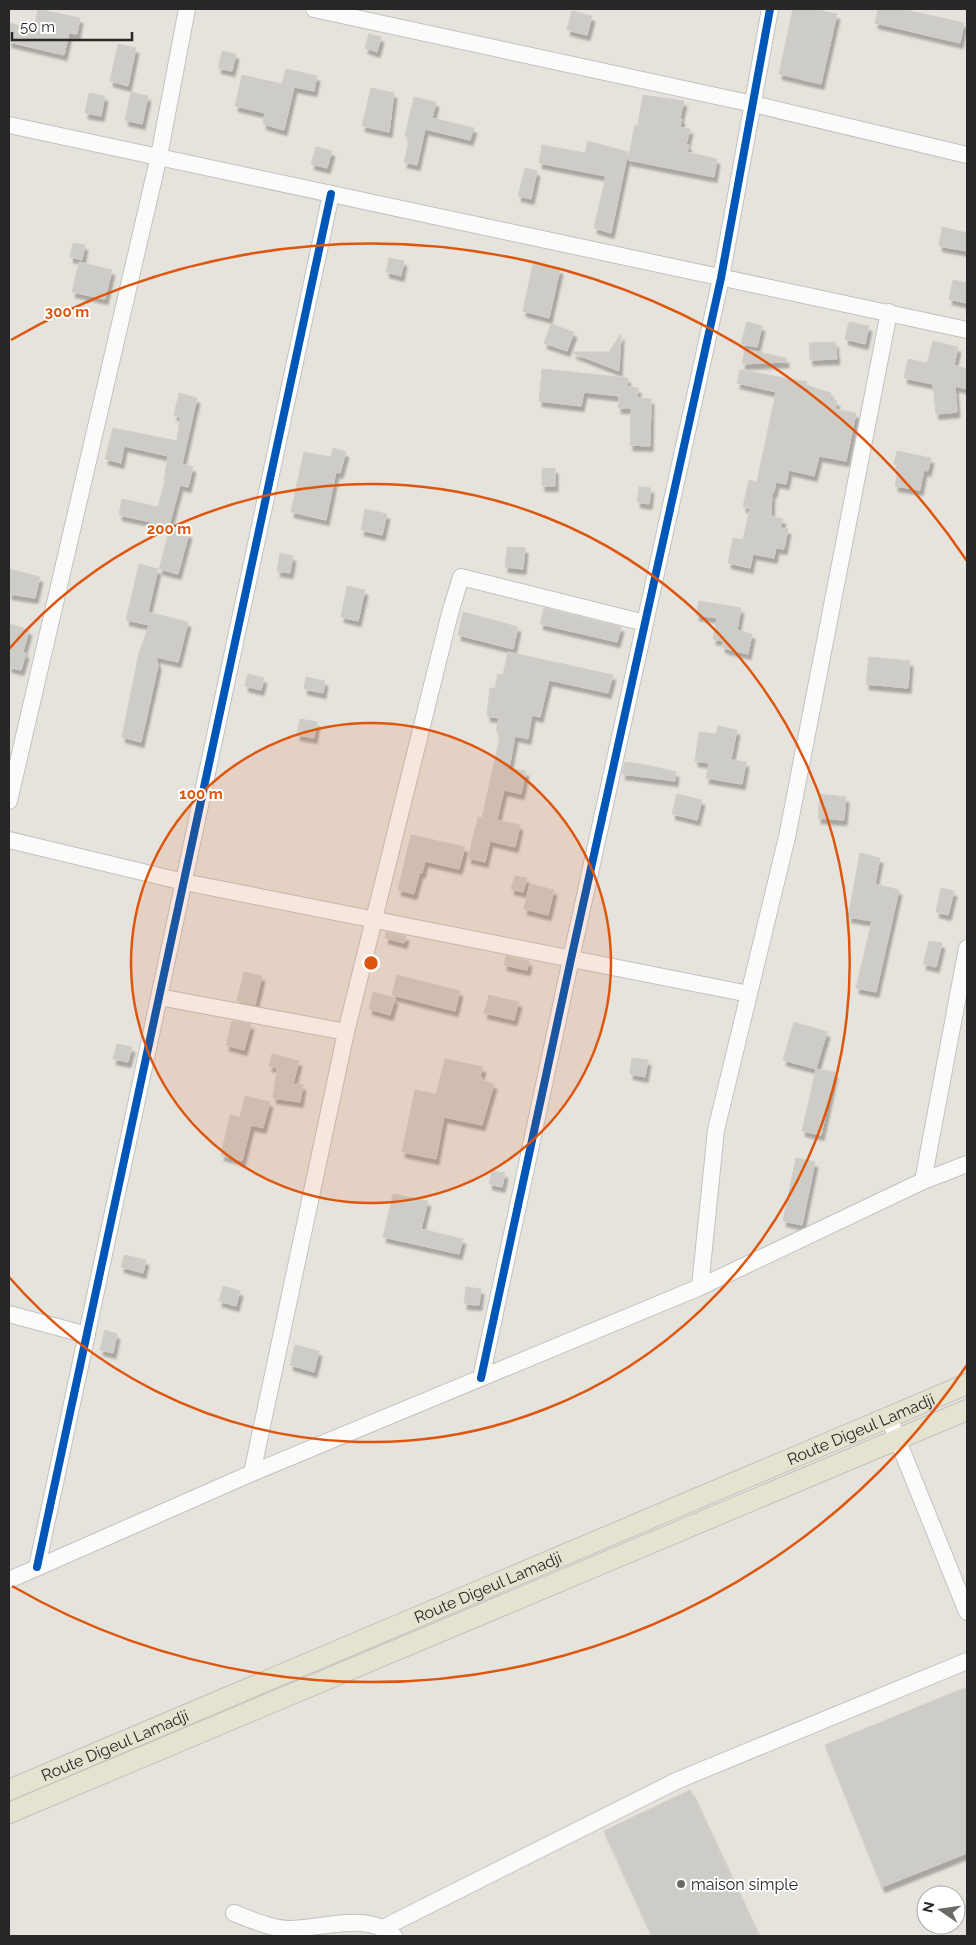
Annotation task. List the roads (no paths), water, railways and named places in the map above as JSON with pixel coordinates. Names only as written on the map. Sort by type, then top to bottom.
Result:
[{"type":"main road","name":"Route Digeul Lamadji","points":[[9,1790],[967,1384]]},
{"type":"main road","name":"Route Digeul Lamadji","points":[[9,1813],[967,1410]]},
{"type":"street","points":[[9,801],[159,156],[187,9]]},
{"type":"street","points":[[314,9],[752,104],[967,154]]},
{"type":"street","points":[[481,1378],[721,278],[770,9]]},
{"type":"street","points":[[9,125],[967,330]]},
{"type":"street","points":[[37,1567],[331,194]]},
{"type":"street","points":[[700,1287],[716,1130],[787,837],[889,312]]},
{"type":"street","points":[[252,1473],[346,1032],[450,613],[461,577],[645,623]]},
{"type":"street","points":[[9,840],[184,882],[749,994]]},
{"type":"street","points":[[923,1181],[967,948]]},
{"type":"street","points":[[159,997],[346,1032]]},
{"type":"street","points":[[9,1580],[252,1473],[700,1287],[923,1181],[967,1164]]},
{"type":"street","points":[[9,1314],[87,1335]]},
{"type":"street","points":[[888,1416],[967,1612]]},
{"type":"street","points":[[234,1914],[262,1924],[289,1929],[362,1923],[389,1932],[676,1781],[967,1661]]},
{"type":"place","name":"maison simple","points":[[681,1884]]}]
